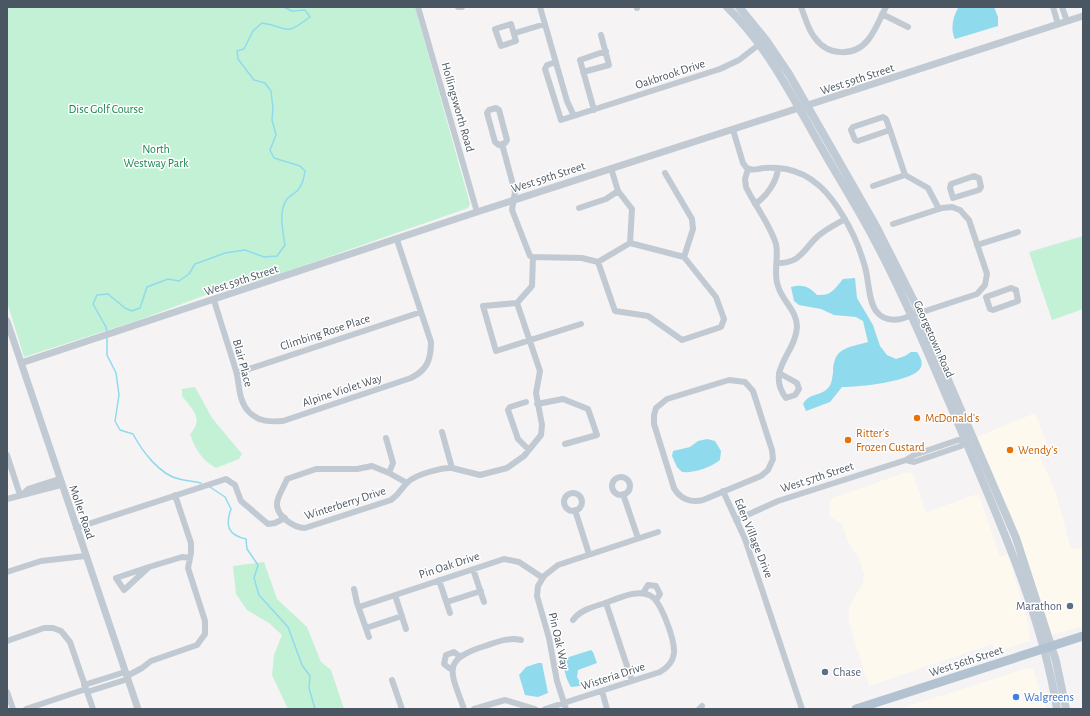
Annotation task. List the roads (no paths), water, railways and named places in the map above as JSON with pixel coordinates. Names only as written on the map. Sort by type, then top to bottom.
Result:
[{"type":"main road","name":"Georgetown Road","points":[[727,7],[759,45],[804,107],[874,239],[1016,538],[1066,709]]},
{"type":"main road","name":"Georgetown Road","points":[[740,7],[766,40],[804,107],[876,226],[920,313],[970,440]]},
{"type":"main road","name":"West 56th Street","points":[[856,709],[1083,636]]},
{"type":"main road","name":"Georgetown Road","points":[[1047,648],[1057,709]]},
{"type":"street","name":"Hollingsworth Road","points":[[418,7],[477,212]]},
{"type":"street","points":[[540,7],[556,62],[566,99],[574,116],[560,119],[545,69],[547,65],[556,62]]},
{"type":"street","points":[[801,7],[815,38],[824,47],[839,52],[852,51],[864,45],[872,34],[886,7]]},
{"type":"street","points":[[1053,7],[1058,24]]},
{"type":"street","points":[[1062,7],[1067,21]]},
{"type":"street","points":[[882,14],[908,27]]},
{"type":"street","name":"West 59th Street","points":[[21,363],[397,240],[611,168],[733,130],[1083,16]]},
{"type":"street","points":[[515,33],[545,24]]},
{"type":"street","points":[[584,72],[609,65],[601,35]]},
{"type":"street","name":"Oakbrook Drive","points":[[574,116],[724,67],[739,60],[766,40]]},
{"type":"street","points":[[594,110],[580,60],[581,58],[606,51]]},
{"type":"street","points":[[494,108],[499,110],[506,138],[506,142],[502,144],[498,145],[495,142],[487,114],[488,110],[494,108]]},
{"type":"street","points":[[890,130],[856,141],[852,129],[883,117],[886,119],[890,130],[905,175],[928,188],[939,209]]},
{"type":"street","points":[[733,130],[743,163],[748,169]]},
{"type":"street","points":[[502,144],[515,191],[512,209],[527,253],[533,257],[582,258],[598,262],[630,243],[684,257],[717,298],[724,319],[721,327],[682,340],[648,316],[616,312],[613,309],[598,262]]},
{"type":"street","points":[[611,168],[618,191],[632,210],[630,243]]},
{"type":"street","points":[[748,169],[778,168],[795,172],[813,180],[830,195],[845,219],[861,253],[876,311],[883,317],[892,320],[911,316],[973,296],[980,291],[986,283],[987,274],[968,218],[960,210],[952,207],[939,209],[893,224]]},
{"type":"street","points":[[755,204],[765,196],[777,176],[778,168]]},
{"type":"street","points":[[748,169],[745,183],[774,240],[778,287],[793,312],[797,325],[795,339],[779,374]]},
{"type":"street","points":[[665,173],[692,219],[693,229],[684,257]]},
{"type":"street","points":[[874,186],[905,175]]},
{"type":"street","points":[[952,207],[953,198],[950,188],[951,184],[974,176],[978,177],[981,187],[980,190],[953,198]]},
{"type":"street","points":[[578,208],[606,199],[618,191]]},
{"type":"street","points":[[777,263],[788,263],[795,260],[822,233],[845,219]]},
{"type":"street","points":[[977,245],[1018,232]]},
{"type":"street","points":[[397,240],[421,312]]},
{"type":"street","points":[[533,257],[532,286],[517,303],[483,306],[497,351],[581,324]]},
{"type":"street","points":[[980,291],[986,297],[989,308],[992,310],[1016,302],[1019,299],[1016,290],[1013,288],[986,297]]},
{"type":"street","name":"Blair Place","points":[[214,300],[237,373],[243,402],[248,411],[255,417],[264,421]]},
{"type":"street","points":[[517,303],[540,375],[536,393],[542,431],[539,438],[529,450],[518,439],[508,410],[510,407],[526,402]]},
{"type":"street","name":"Alpine Violet Way","points":[[264,421],[283,421],[411,378],[425,369],[430,357],[431,342],[421,312]]},
{"type":"street","name":"Climbing Rose Place","points":[[237,373],[421,312]]},
{"type":"street","name":"Moller Road","points":[[8,326],[138,709]]},
{"type":"street","name":"Eden Village Drive","points":[[731,380],[746,384],[754,393],[772,450],[771,464],[765,473],[723,491],[696,501],[687,500],[678,494],[674,488],[654,424],[654,413],[663,402],[696,390],[731,380]]},
{"type":"street","points":[[537,404],[563,399],[588,409],[597,435],[565,444]]},
{"type":"street","points":[[442,432],[452,468]]},
{"type":"street","points":[[386,438],[393,463],[389,473]]},
{"type":"street","name":"West 57th Street","points":[[736,520],[778,501],[906,460],[914,462],[960,446],[970,440]]},
{"type":"street","name":"Winterberry Drive","points":[[285,518],[294,526],[312,528],[389,501],[399,495],[407,483],[413,479],[439,469],[452,468],[479,475],[486,474],[514,465],[529,450]]},
{"type":"street","points":[[7,456],[22,494]]},
{"type":"street","points":[[76,528],[228,479],[236,485],[241,501],[268,524],[285,518],[278,508],[277,502],[287,480],[316,469],[356,469],[372,466],[407,483]]},
{"type":"street","points":[[7,499],[22,494],[30,494],[60,482]]},
{"type":"street","name":"Eden Village Drive","points":[[723,491],[745,539],[802,709]]},
{"type":"street","points":[[623,494],[638,538]]},
{"type":"street","points":[[26,709],[127,675],[142,668],[151,661],[197,645],[203,638],[206,627],[189,570],[191,543],[175,495]]},
{"type":"street","points":[[575,510],[589,554]]},
{"type":"street","points":[[543,578],[554,567],[658,532]]},
{"type":"street","points":[[7,572],[41,561],[86,556]]},
{"type":"street","points":[[149,567],[124,590],[116,578],[142,569],[182,557],[190,558]]},
{"type":"street","name":"Pin Oak Drive","points":[[359,607],[500,560],[510,559],[519,562],[543,578]]},
{"type":"street","points":[[473,568],[484,602]]},
{"type":"street","name":"Pin Oak Way","points":[[543,578],[538,588],[537,600],[549,638],[556,678],[565,706]]},
{"type":"street","points":[[440,580],[450,612]]},
{"type":"street","points":[[573,620],[582,612],[638,593],[650,595],[656,600],[660,594],[656,586],[648,585],[643,593]]},
{"type":"street","points":[[354,589],[369,637]]},
{"type":"street","points":[[447,602],[481,591]]},
{"type":"street","points":[[395,594],[406,629]]},
{"type":"street","name":"Wisteria Drive","points":[[545,709],[565,706],[602,691],[660,672],[667,667],[673,658],[673,646],[661,607],[656,600]]},
{"type":"street","points":[[606,603],[632,681]]},
{"type":"street","points":[[366,628],[402,616]]},
{"type":"street","points":[[7,641],[48,627],[57,629],[66,636],[93,709]]},
{"type":"street","points":[[464,709],[453,678],[455,662],[460,656],[468,651],[504,639],[521,640]]},
{"type":"street","points":[[453,669],[446,666],[444,660],[446,655],[456,653],[460,656]]},
{"type":"street","points":[[392,680],[402,709]]},
{"type":"street","points":[[602,691],[607,709]]},
{"type":"street","points":[[7,692],[13,709]]},
{"type":"street","points":[[474,709],[501,700],[535,709]]},
{"type":"water","points":[[959,7],[994,7],[998,17],[998,26],[955,39],[953,35],[953,23],[955,14]]},
{"type":"water","points":[[855,278],[857,298],[873,325],[880,346],[887,355],[896,359],[911,352],[917,352],[922,365],[916,372],[897,380],[872,385],[842,387],[830,402],[806,411],[803,404],[806,400],[812,396],[822,393],[830,385],[834,364],[839,353],[848,348],[868,342],[863,321],[856,317],[834,315],[821,309],[799,305],[794,301],[791,287],[805,286],[817,295],[822,295],[832,291],[843,279]]},
{"type":"water","points":[[707,439],[715,441],[721,451],[720,460],[702,469],[692,472],[682,472],[677,467],[672,456],[673,451],[690,447],[698,441]]},
{"type":"water","points":[[591,650],[597,663],[578,670],[577,677],[581,684],[580,686],[571,687],[565,673],[564,665],[566,658]]},
{"type":"water","points":[[542,663],[548,693],[538,697],[525,695],[519,675],[526,667]]},
{"type":"waterway","points":[[107,332],[106,327],[93,304],[97,295],[108,294],[125,308],[132,311],[140,308],[147,287],[168,279],[179,281],[189,274],[195,264],[225,253],[245,250],[264,257],[277,256],[285,245],[282,228],[284,204],[287,199],[300,187],[305,171],[300,166],[274,158],[270,150],[276,135],[272,120],[273,109],[271,91],[265,83],[254,80],[238,59],[237,51],[244,49],[253,31],[262,23],[290,29],[310,17],[305,10],[292,11],[284,7]]},
{"type":"waterway","points":[[107,338],[107,355],[116,373],[119,395],[115,421],[120,430],[133,434],[146,455],[165,473],[179,479],[201,483]]},
{"type":"waterway","points":[[210,487],[225,497],[231,509],[228,525],[235,535],[246,539],[247,549],[258,565],[254,578],[259,595],[288,627],[302,665],[310,676],[309,688],[315,709]]},
{"type":"place","name":"McDonald's","points":[[917,418]]},
{"type":"place","name":"Ritter's Frozen Custard","points":[[848,440]]},
{"type":"place","name":"Wendy's","points":[[1010,450]]},
{"type":"place","name":"Marathon","points":[[1070,606]]},
{"type":"place","name":"Chase","points":[[825,672]]},
{"type":"place","name":"Walgreens","points":[[1016,697]]},
{"type":"park label","name":"Disc Golf Course","points":[[106,109]]},
{"type":"park label","name":"North Westway Park","points":[[156,156]]}]
